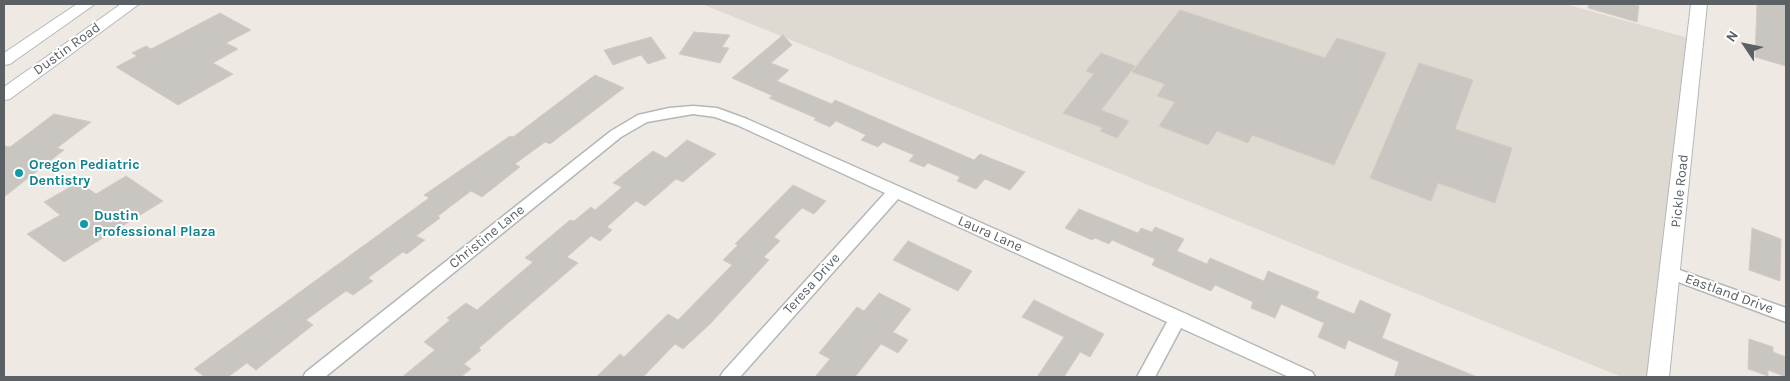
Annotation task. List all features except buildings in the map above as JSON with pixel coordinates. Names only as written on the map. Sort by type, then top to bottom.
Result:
[{"type":"street","name":"Dustin Road","points":[[4,60],[87,4]]},
{"type":"street","name":"Dustin Road","points":[[4,95],[131,4]]},
{"type":"street","name":"Pickle Road","points":[[1658,377],[1671,273],[1699,4]]},
{"type":"street","points":[[36,38],[74,45]]},
{"type":"street","name":"Laura Lane","points":[[669,112],[694,110],[717,112],[1306,377]]},
{"type":"street","name":"Christine Lane","points":[[312,377],[616,134],[643,118],[669,112]]},
{"type":"street","name":"Teresa Drive","points":[[729,377],[896,192]]},
{"type":"street","name":"Eastland Drive","points":[[1671,273],[1786,315]]},
{"type":"street","points":[[1146,377],[1178,318]]},
{"type":"shaded area","points":[[702,4],[1565,4],[1696,40],[1658,377],[1622,377]]},
{"type":"place","name":"Oregon Pediatric Dentistry","points":[[19,173]]},
{"type":"place","name":"Dustin Professional Plaza","points":[[84,224]]}]
